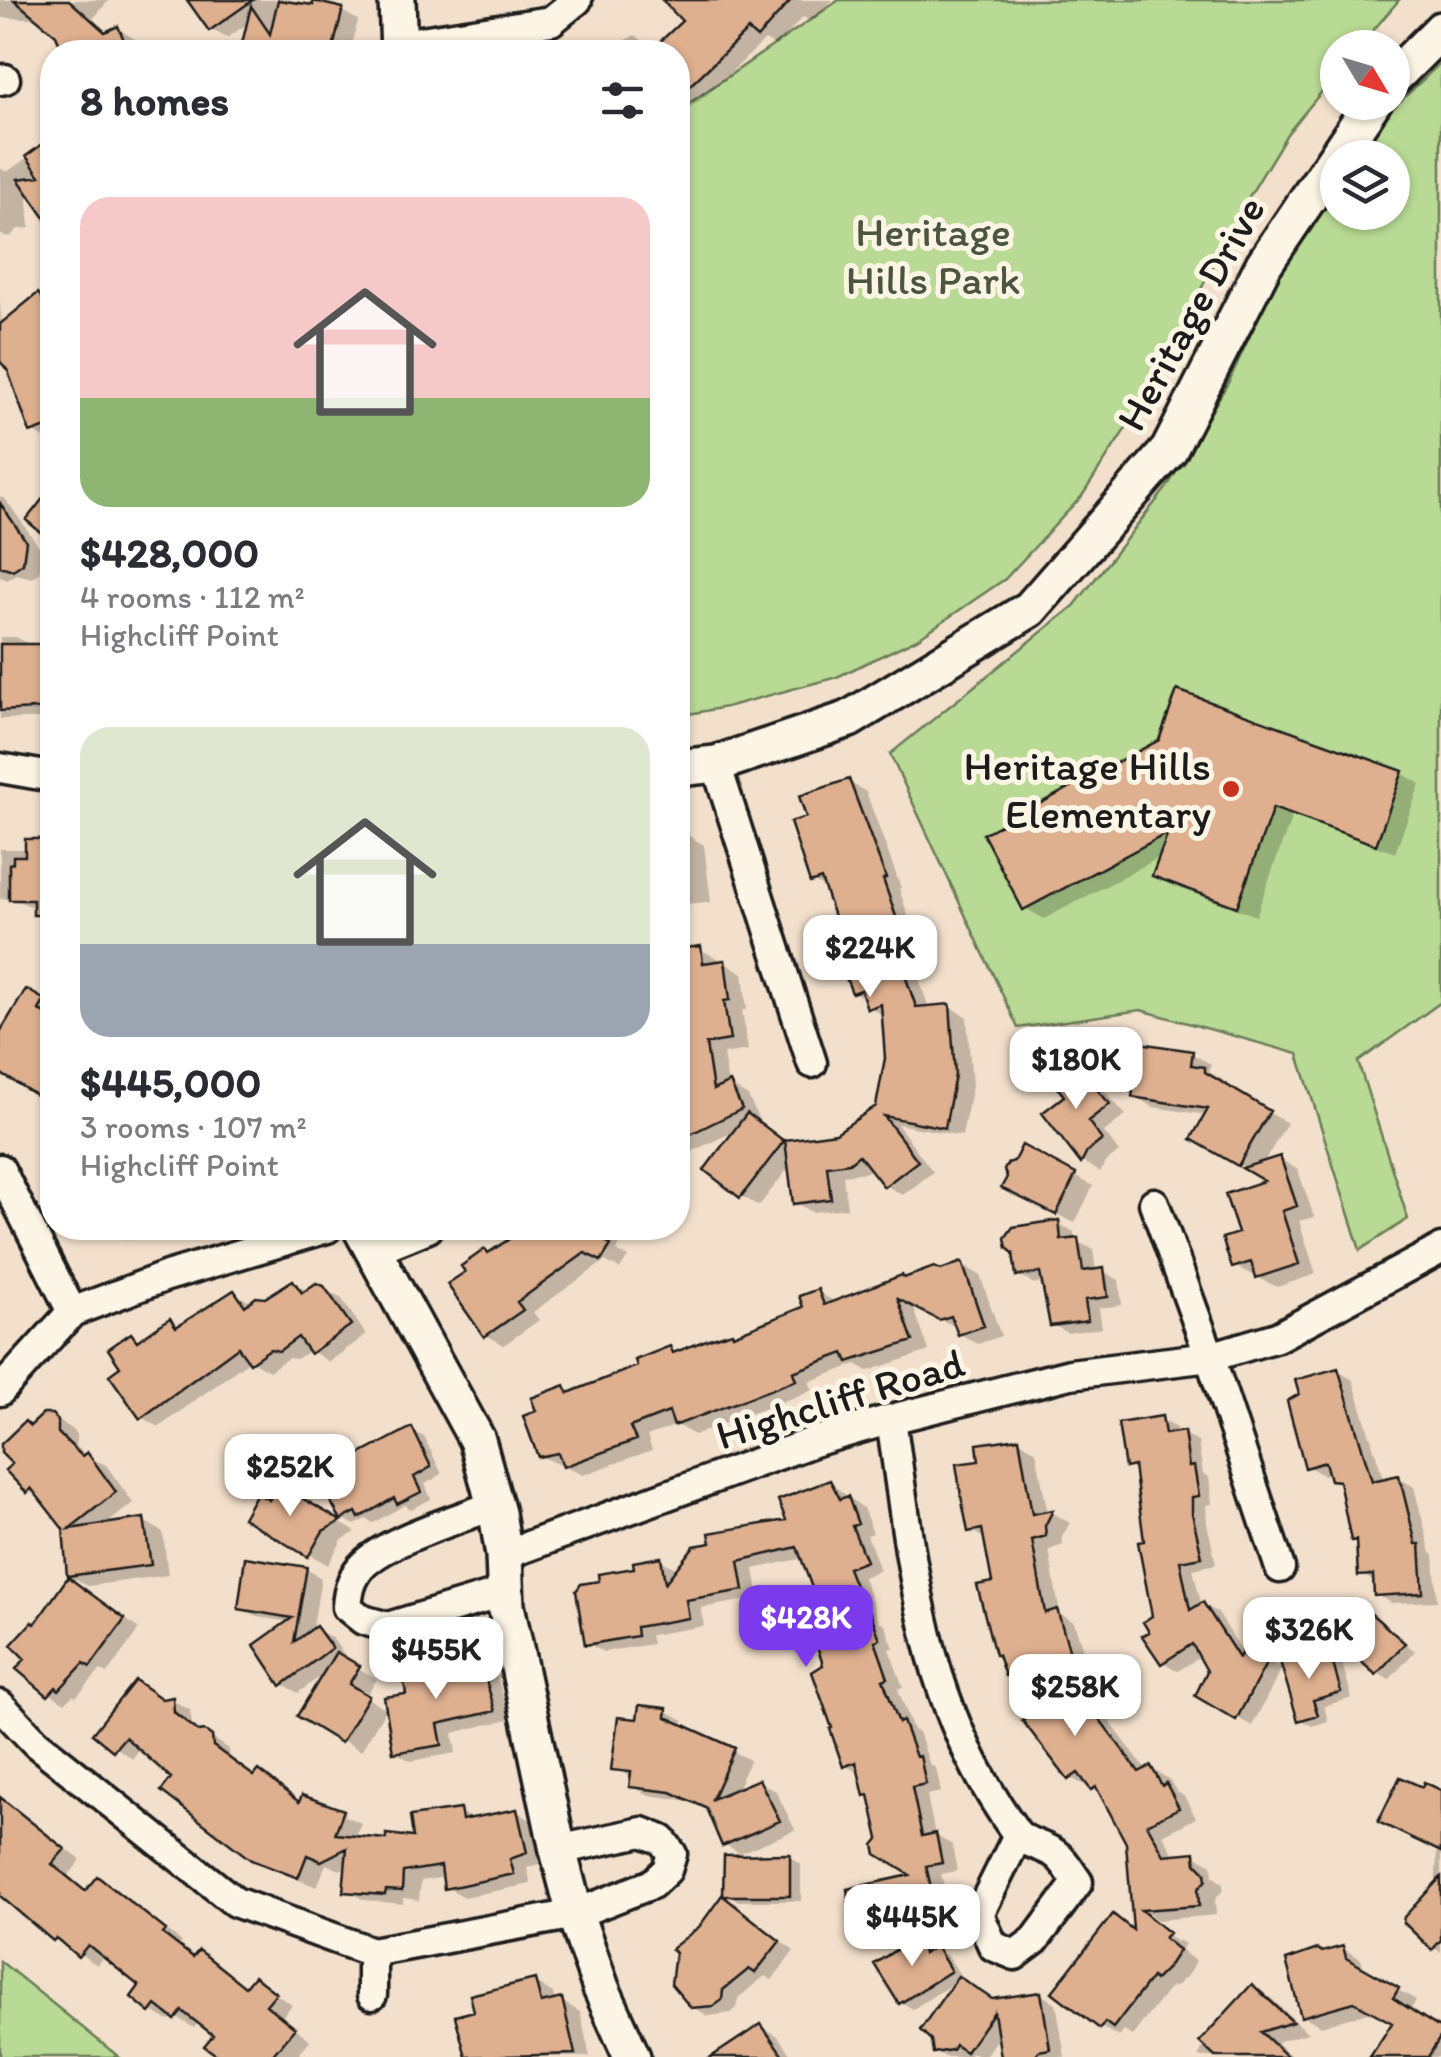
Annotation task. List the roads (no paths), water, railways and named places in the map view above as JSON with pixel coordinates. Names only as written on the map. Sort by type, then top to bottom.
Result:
[{"type":"street","points":[[397,0],[400,40]]},
{"type":"street","points":[[444,40],[550,21],[576,0]]},
{"type":"street","points":[[1410,61],[1441,30]]},
{"type":"street","name":"Heritage Drive","points":[[690,767],[716,764],[849,719],[1030,609],[1169,450],[1264,264],[1360,120]]},
{"type":"street","points":[[716,764],[812,1063]]},
{"type":"street","points":[[0,768],[40,776]]},
{"type":"street","points":[[0,1169],[72,1312]]},
{"type":"street","points":[[1154,1203],[1210,1356],[1280,1568]]},
{"type":"street","points":[[0,1392],[72,1312],[167,1276],[286,1240]]},
{"type":"street","points":[[369,1240],[477,1440],[504,1555],[506,1592],[558,1850],[601,1988],[632,2057]]},
{"type":"street","name":"Highcliff Road","points":[[504,1555],[813,1442],[891,1419],[1070,1374],[1210,1356],[1276,1337],[1441,1250]]},
{"type":"street","points":[[891,1419],[920,1614],[938,1682],[968,1752],[1018,1835]]},
{"type":"street","points":[[494,1506],[384,1549],[362,1565],[348,1588],[347,1607],[362,1620],[388,1627],[506,1592]]},
{"type":"street","points":[[0,1704],[36,1743],[235,1902],[372,1952],[575,1914],[652,1884],[667,1870],[672,1854],[662,1840],[642,1832],[558,1850]]},
{"type":"street","points":[[372,1952],[372,1995]]},
{"type":"place","name":"Heritage Hills Elementary","points":[[1231,789]]},
{"type":"park label","name":"Heritage Hills Park","points":[[933,255]]}]
